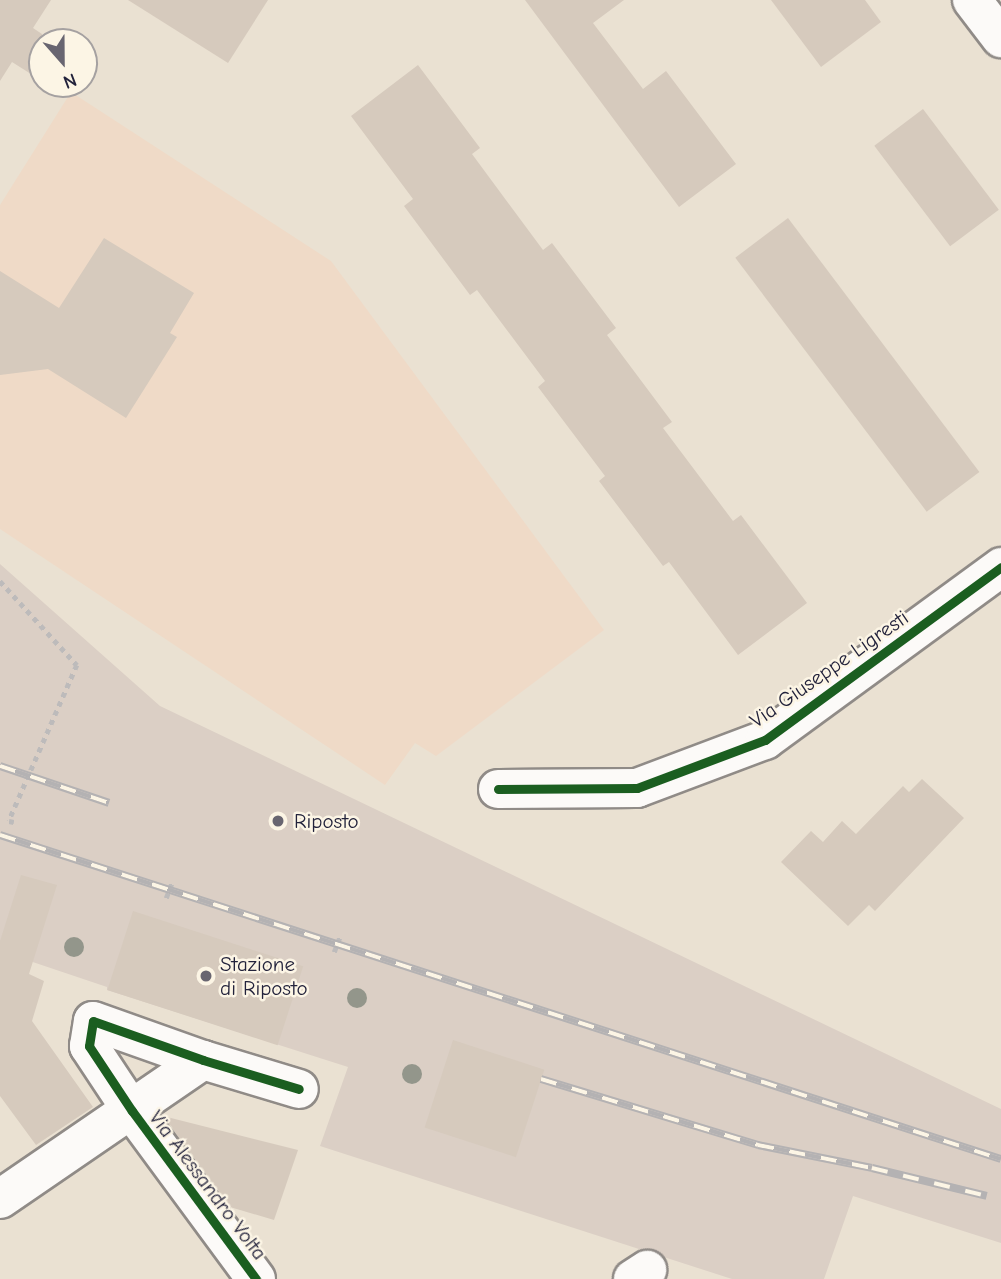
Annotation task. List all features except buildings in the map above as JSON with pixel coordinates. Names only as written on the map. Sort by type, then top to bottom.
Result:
[{"type":"street","points":[[972,0],[1001,38]]},
{"type":"street","name":"Via Giuseppe Ligresti","points":[[498,789],[637,788],[765,740],[1001,567]]},
{"type":"street","name":"Via Alessandro Volta","points":[[203,1060],[93,1021],[89,1046],[132,1111],[256,1279]]},
{"type":"street","points":[[0,1199],[203,1060],[299,1089]]},
{"type":"path","points":[[0,581],[77,665],[9,821],[14,822]]},
{"type":"path","points":[[166,898],[173,880]]},
{"type":"path","points":[[334,952],[341,934]]},
{"type":"shaded area","points":[[67,98],[80,98],[331,261],[604,630],[436,756],[415,743],[385,785],[0,529],[0,205]]},
{"type":"shaded area","points":[[0,564],[160,706],[1001,1109],[1001,1243],[853,1196],[824,1279],[732,1279],[320,1146],[348,1067],[107,990],[107,987],[0,951]]},
{"type":"railway","points":[[0,766],[109,803]]},
{"type":"railway","points":[[0,835],[1001,1159]]},
{"type":"railway","points":[[541,1079],[758,1145],[872,1168],[987,1196]]},
{"type":"cycle path","points":[[498,789],[637,788],[765,740],[1001,567]]},
{"type":"cycle path","points":[[256,1279],[132,1111],[89,1046],[93,1021],[203,1060],[299,1089]]},
{"type":"place","name":"Riposto","points":[[278,821]]},
{"type":"place","name":"Stazione di Riposto","points":[[206,976]]}]
